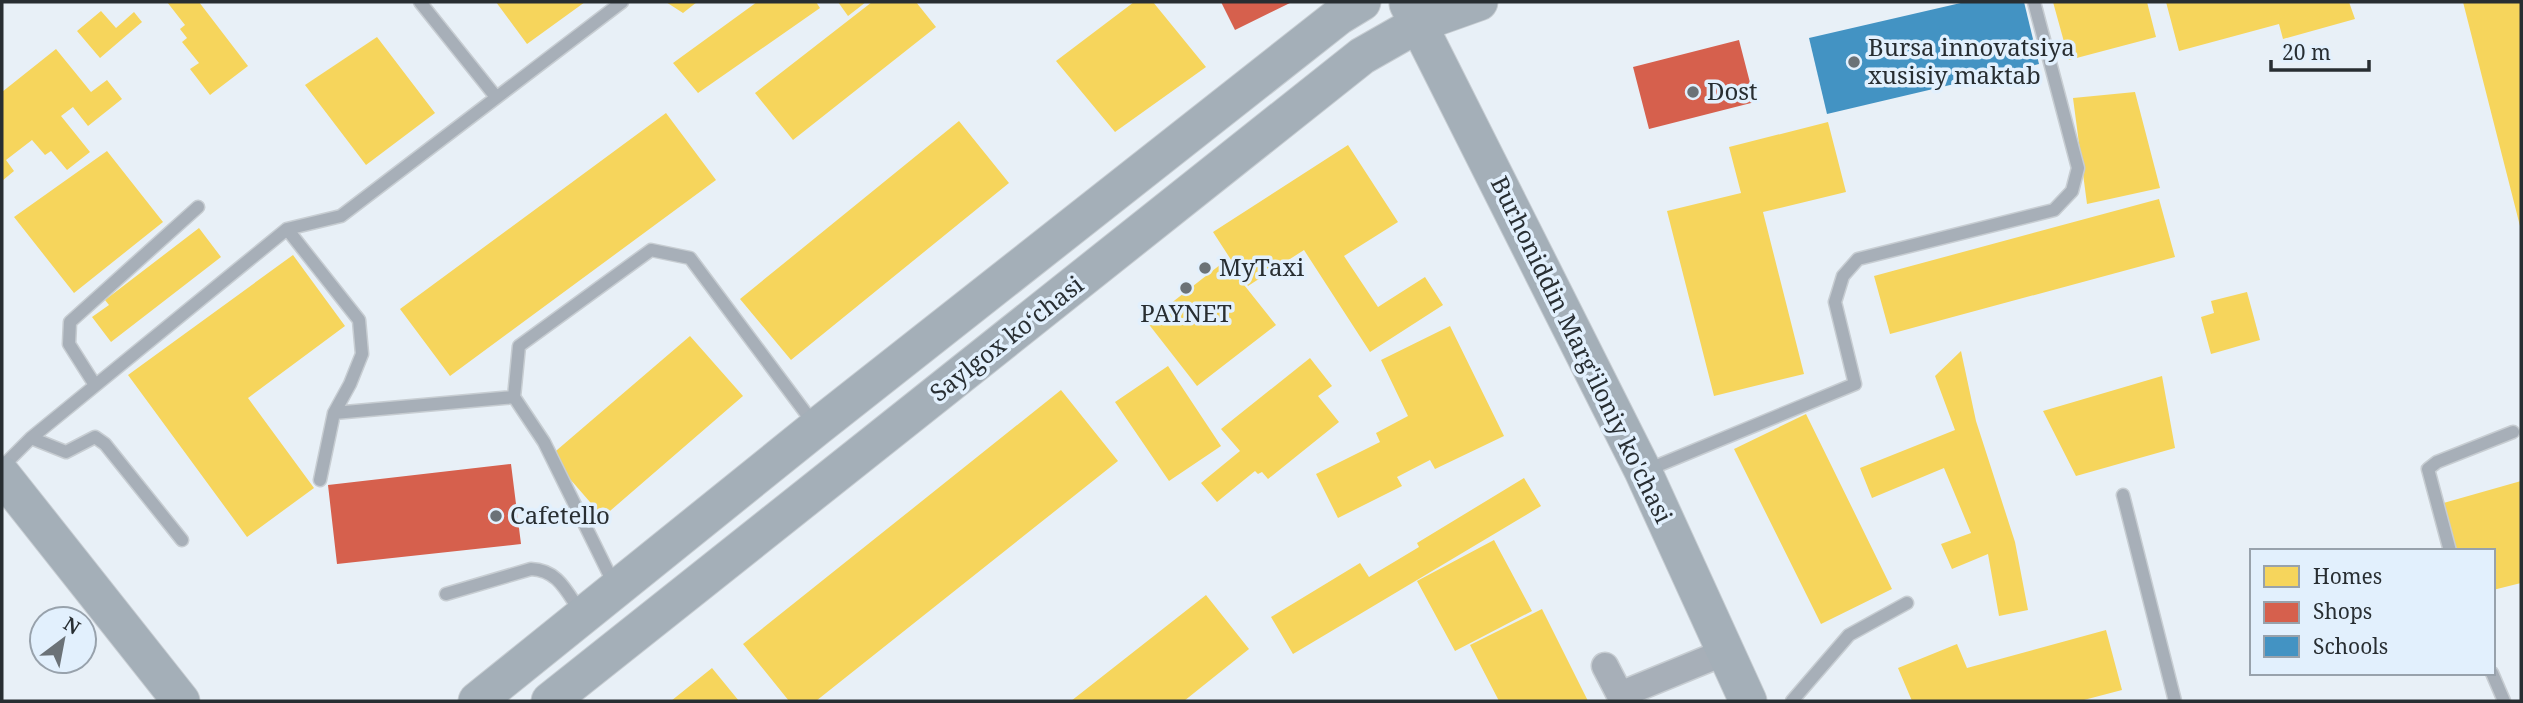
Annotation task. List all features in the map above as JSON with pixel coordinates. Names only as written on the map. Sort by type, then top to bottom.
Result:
[{"type":"main road","name":"Saylgox koʻchasi","points":[[477,701],[817,427],[1328,24],[1362,2]]},
{"type":"main road","name":"Saylgox koʻchasi","points":[[550,701],[1414,12],[1479,2]]},
{"type":"main road","name":"Burhoniddin Marg'iloniy ko'chasi","points":[[1414,12],[1643,471],[1748,701]]},
{"type":"main road","points":[[2,475],[181,701]]},
{"type":"street","points":[[1605,666],[1621,698],[1725,652]]},
{"type":"lane","points":[[420,2],[496,97]]},
{"type":"lane","points":[[2,467],[31,438],[287,229],[341,216],[622,2]]},
{"type":"lane","points":[[1643,471],[1855,384],[1835,302],[1843,276],[1858,259],[2054,210],[2072,191],[2078,168],[2034,2]]},
{"type":"lane","points":[[95,386],[69,344],[70,322],[198,207]]},
{"type":"lane","points":[[287,229],[359,320],[362,354],[334,413],[320,480]]},
{"type":"lane","points":[[616,587],[544,442],[514,397],[519,346],[651,250],[690,258],[817,427]]},
{"type":"lane","points":[[334,413],[514,397]]},
{"type":"lane","points":[[2449,549],[2428,468],[2513,432]]},
{"type":"lane","points":[[31,438],[66,452],[95,437],[105,444],[182,540]]},
{"type":"lane","points":[[2123,495],[2175,701]]},
{"type":"lane","points":[[446,594],[531,569],[543,569],[556,576],[583,615]]},
{"type":"lane","points":[[1791,701],[1849,635],[1908,603]]},
{"type":"lane","points":[[2493,675],[2504,701]]},
{"type":"building: Homes","points":[[167,2],[199,2],[248,66],[210,95],[190,69],[199,63],[182,42],[187,38],[180,29],[185,25]]},
{"type":"building: Homes","points":[[496,2],[585,2],[527,44]]},
{"type":"building: Homes","points":[[666,2],[697,2],[683,13]]},
{"type":"building: Homes","points":[[757,2],[816,2],[820,8],[698,93],[673,63]]},
{"type":"building: Homes","points":[[838,2],[866,2],[848,16]]},
{"type":"building: Homes","points":[[872,2],[916,2],[936,27],[793,140],[755,93]]},
{"type":"building: Homes","points":[[1134,2],[1153,2],[1206,67],[1115,132],[1056,61]]},
{"type":"building: Homes","points":[[2053,2],[2147,2],[2156,37],[2069,60]]},
{"type":"building: Homes","points":[[2166,2],[2349,2],[2355,19],[2283,39],[2279,24],[2179,51]]},
{"type":"building: Homes","points":[[2463,2],[2521,2],[2521,226],[2520,226]]},
{"type":"building: Homes","points":[[101,11],[116,28],[134,12],[142,22],[100,58],[77,31]]},
{"type":"building: Homes","points":[[377,37],[435,113],[366,165],[305,85]]},
{"type":"building: Homes","points":[[56,49],[91,92],[107,80],[122,99],[88,126],[73,107],[61,116],[90,152],[67,170],[51,151],[45,155],[32,140],[6,160],[14,171],[2,181],[2,92]]},
{"type":"building: Homes","points":[[2135,92],[2160,188],[2087,204],[2073,98]]},
{"type":"building: Homes","points":[[666,113],[716,180],[450,376],[400,309]]},
{"type":"building: Homes","points":[[959,121],[1009,183],[791,360],[740,299]]},
{"type":"building: Homes","points":[[1828,122],[1846,192],[1763,212],[1804,374],[1714,396],[1667,211],[1741,193],[1729,147]]},
{"type":"building: Homes","points":[[1348,145],[1398,222],[1344,256],[1378,307],[1425,277],[1443,305],[1370,352],[1304,250],[1248,286],[1213,232]]},
{"type":"building: Homes","points":[[107,151],[163,222],[74,293],[14,217]]},
{"type":"building: Homes","points":[[2159,199],[2175,257],[1890,334],[1874,276]]},
{"type":"building: Homes","points":[[199,228],[221,257],[111,342],[92,317],[109,305],[105,300]]},
{"type":"building: Homes","points":[[293,255],[345,326],[248,398],[314,488],[247,537],[128,375]]},
{"type":"building: Homes","points":[[1225,261],[1276,325],[1197,386],[1147,322]]},
{"type":"building: Homes","points":[[2247,292],[2260,340],[2211,354],[2201,317],[2214,313],[2211,301]]},
{"type":"building: Homes","points":[[1450,326],[1504,436],[1435,469],[1430,460],[1397,477],[1402,486],[1338,518],[1316,474],[1380,442],[1376,433],[1408,416],[1381,360]]},
{"type":"building: Homes","points":[[690,336],[743,396],[603,517],[550,456]]},
{"type":"building: Homes","points":[[1961,351],[1976,421],[2015,542],[2028,610],[1999,616],[1988,554],[1952,569],[1941,544],[1971,533],[1944,468],[1872,498],[1860,468],[1955,430],[1935,376]]},
{"type":"building: Homes","points":[[1310,358],[1332,386],[1318,396],[1339,422],[1268,479],[1262,472],[1258,474],[1255,471],[1217,502],[1201,483],[1240,451],[1221,429]]},
{"type":"building: Homes","points":[[1168,366],[1221,446],[1169,481],[1115,402]]},
{"type":"building: Homes","points":[[2162,376],[2175,448],[2076,476],[2043,411]]},
{"type":"building: Homes","points":[[1061,390],[1118,461],[816,701],[789,701],[743,644]]},
{"type":"building: Homes","points":[[1806,414],[1892,589],[1821,624],[1734,449]]},
{"type":"building: Homes","points":[[1524,478],[1541,506],[1293,654],[1271,617],[1360,563],[1369,577],[1419,547],[1417,543]]},
{"type":"building: Homes","points":[[2521,481],[2521,583],[2495,590],[2495,549],[2452,549],[2440,504]]},
{"type":"building: Homes","points":[[1494,540],[1532,611],[1455,651],[1417,581]]},
{"type":"building: Homes","points":[[1206,595],[1249,649],[1184,701],[1071,701]]},
{"type":"building: Homes","points":[[1542,609],[1588,701],[1499,701],[1470,645]]},
{"type":"building: Homes","points":[[2106,630],[2122,690],[2080,701],[1912,701],[1898,668],[1957,644],[1967,668]]},
{"type":"building: Homes","points":[[712,668],[739,701],[671,701]]},
{"type":"building: Shops","points":[[1221,2],[1292,2],[1235,30]]},
{"type":"building: Shops","points":[[1739,40],[1755,102],[1649,129],[1633,67]]},
{"type":"building: Shops","points":[[511,464],[521,544],[337,564],[328,485]]},
{"type":"building: Schools","points":[[1965,2],[2024,2],[2039,64],[1827,114],[1809,38]]},
{"type":"place","name":"Bursa innovatsiya xusisiy maktab","points":[[1854,62]]},
{"type":"place","name":"Dost","points":[[1693,92]]},
{"type":"place","name":"MyTaxi","points":[[1205,268]]},
{"type":"place","name":"PAYNET","points":[[1186,288]]},
{"type":"place","name":"Cafetello","points":[[496,516]]}]
